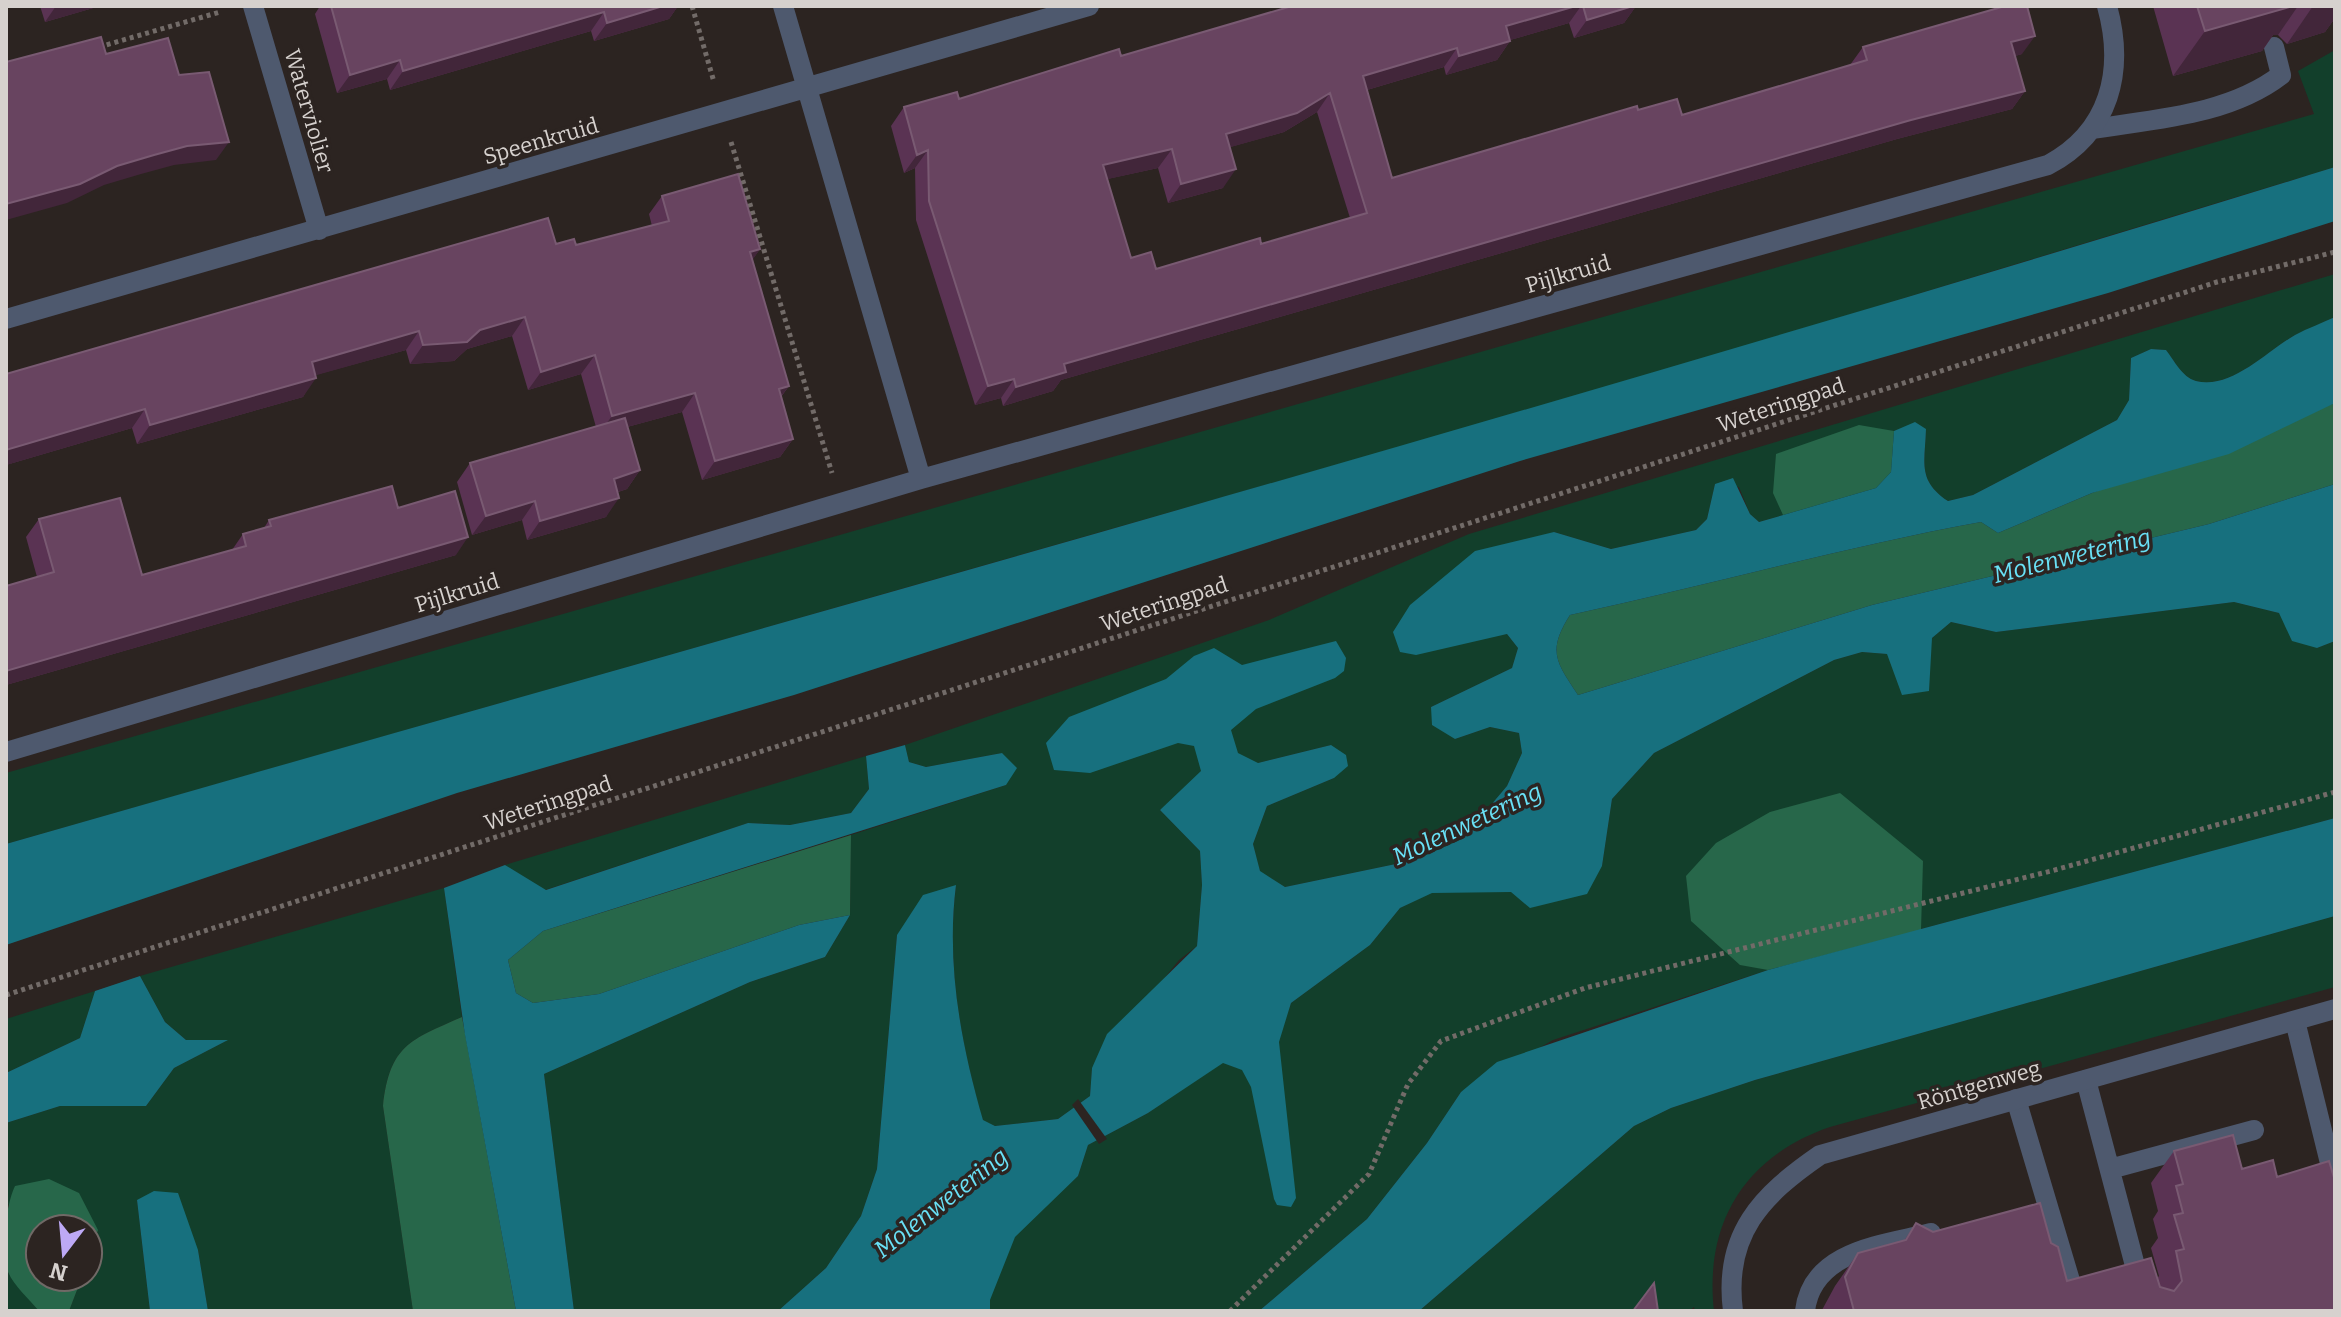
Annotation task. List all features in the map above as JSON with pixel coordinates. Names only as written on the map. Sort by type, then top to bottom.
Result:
[{"type":"street","name":"Waterviolier","points":[[253,6],[319,230]]},
{"type":"street","points":[[783,6],[921,479]]},
{"type":"street","name":"Speenkruid","points":[[6,319],[1089,6]]},
{"type":"street","name":"Pijlkruid","points":[[6,752],[921,479],[2048,165],[2075,151],[2093,129],[2107,99],[2114,66],[2112,26],[2107,6]]},
{"type":"street","points":[[2093,129],[2183,115],[2260,91],[2281,75],[2274,47]]},
{"type":"street","name":"Röntgenweg","points":[[1733,1311],[1731,1292],[1744,1227],[1776,1186],[1820,1155],[2335,1009]]},
{"type":"street","points":[[2295,1021],[2332,1171],[2319,1190],[2323,1204]]},
{"type":"street","points":[[2086,1080],[2147,1311]]},
{"type":"street","points":[[2016,1099],[2040,1205],[2074,1294]]},
{"type":"street","points":[[2110,1169],[2254,1130]]},
{"type":"street","points":[[1805,1311],[1825,1269],[1843,1255],[1945,1229]]},
{"type":"path","points":[[692,6],[841,503]]},
{"type":"path","points":[[94,49],[227,10]]},
{"type":"path","name":"Weteringpad","points":[[6,995],[2217,282],[2335,252]]},
{"type":"path","points":[[1230,1311],[1369,1174],[1408,1084],[1441,1041],[1585,988],[2051,871],[2335,792]]},
{"type":"green space","points":[[2335,50],[2335,167],[1651,375],[6,844],[6,773],[2314,114],[2298,71]]},
{"type":"green space","points":[[2335,274],[2335,317],[2295,335],[2248,367],[2222,380],[2209,382],[2191,379],[2166,350],[2151,349],[2131,358],[2129,400],[2117,420],[1973,495],[1948,501],[1931,486],[1924,461],[1926,429],[1894,431],[1891,472],[1876,488],[1759,522],[1750,514],[1739,487],[1715,484],[1707,519],[1696,530],[1611,549],[1554,532],[1485,636],[1507,634],[1518,648],[1512,668],[1431,707],[1455,739],[1490,727],[1519,733],[1522,753],[1507,786],[1462,839],[1415,860],[1285,887],[1260,872],[1253,844],[1267,806],[1334,778],[1331,745],[1258,763],[1160,810],[1200,851],[1202,885],[1197,946],[1179,960],[1092,1068],[1090,1096],[1058,1119],[995,1126],[983,1121],[962,1034],[954,975],[956,886],[897,935],[877,1169],[861,1216],[826,1268],[778,1311],[574,1311],[544,1074],[750,982],[825,957],[850,915],[851,835],[1006,785],[1002,753],[926,767],[909,762],[905,745],[1269,620],[1469,534]]},
{"type":"green space","points":[[2335,403],[2335,484],[2209,524],[1872,605],[1578,695],[1557,656],[1558,638],[1570,615],[1981,522],[1998,533],[2092,493]]},
{"type":"green space","points":[[1859,425],[1894,431],[1891,472],[1876,488],[1783,515],[1773,493],[1776,454]]},
{"type":"green space","points":[[2234,602],[2279,613],[2317,648],[2335,641],[2335,818],[1768,970],[1553,1040],[1461,1092],[1427,1143],[1367,1219],[1259,1311],[920,1311],[1078,1176],[1088,1145],[1148,1113],[1223,1062],[1237,1068],[1278,1042],[1291,1003],[1370,945],[1400,908],[1432,892],[1511,892],[1602,866],[1612,799],[1654,753],[1834,660],[1862,652],[1887,654],[1932,638],[1951,622],[1996,632]]},
{"type":"green space","points":[[866,756],[869,789],[851,813],[790,825],[748,823],[545,890],[505,865]]},
{"type":"green space","points":[[1840,793],[1923,861],[1921,930],[1768,970],[1740,965],[1691,921],[1686,876],[1716,843],[1770,812]]},
{"type":"green space","points":[[851,835],[850,915],[799,925],[599,994],[533,1003],[516,993],[508,960],[543,931]]},
{"type":"green space","points":[[444,888],[462,1017],[416,1039],[397,1057],[386,1086],[383,1106],[413,1311],[208,1311],[198,1250],[137,1200],[150,1311],[69,1311],[76,1293],[104,1293],[104,1213],[38,1213],[6,1204],[6,1123],[60,1106],[146,1106],[174,1068],[226,1041],[186,1040],[165,1022],[140,976]]},
{"type":"green space","points":[[2335,916],[2335,987],[1830,1127],[1800,1140],[1753,1175],[1736,1197],[1716,1249],[1714,1311],[1695,1311],[1694,1307],[1689,1311],[1419,1311],[1634,1126],[1671,1108],[1755,1080]]},
{"type":"green space","points":[[95,991],[80,1038],[6,1073],[6,1019]]},
{"type":"green space","points":[[462,1017],[516,1311],[413,1311],[383,1106],[386,1086],[397,1057],[406,1047]]},
{"type":"green space","points":[[49,1179],[79,1193],[89,1213],[24,1213],[24,1293],[76,1293],[69,1311],[39,1311],[14,1282],[8,1272],[4,1252],[5,1228],[15,1186]]},
{"type":"green space","points":[[6,1264],[9,1274],[39,1311],[6,1311]]},
{"type":"water","points":[[2335,167],[2335,221],[2108,293],[1520,461],[794,695],[457,793],[6,945],[6,844],[1172,512],[2045,256]]},
{"type":"water","name":"Molenwetering","points":[[2335,317],[2335,403],[2229,454],[2092,493],[1998,533],[1981,522],[1570,615],[1558,638],[1557,656],[1578,695],[1872,605],[2209,524],[2335,484],[2335,641],[2317,648],[2292,641],[2279,613],[2234,602],[1996,632],[1951,622],[1932,638],[1929,691],[1902,695],[1887,654],[1862,652],[1834,660],[1654,753],[1612,799],[1602,866],[1587,894],[1530,908],[1511,892],[1432,893],[1400,908],[1370,945],[1291,1003],[1279,1042],[1296,1198],[1291,1207],[1277,1205],[1274,1199],[1251,1087],[1242,1070],[1223,1063],[1148,1113],[1088,1145],[1078,1176],[1015,1237],[990,1300],[990,1311],[778,1311],[826,1268],[861,1216],[877,1169],[897,935],[923,895],[956,885],[954,974],[962,1033],[983,1120],[995,1126],[1058,1119],[1090,1096],[1092,1068],[1107,1034],[1197,946],[1202,885],[1200,851],[1160,810],[1201,771],[1194,746],[1178,743],[1090,773],[1054,770],[1046,743],[1069,717],[1166,679],[1194,656],[1214,648],[1242,665],[1336,641],[1346,658],[1344,671],[1335,678],[1256,709],[1231,730],[1238,753],[1258,763],[1331,745],[1346,755],[1348,766],[1334,778],[1267,806],[1253,844],[1260,871],[1285,887],[1415,860],[1462,839],[1507,786],[1522,753],[1519,733],[1490,727],[1455,739],[1432,725],[1431,707],[1512,668],[1518,648],[1507,634],[1416,655],[1400,652],[1393,632],[1410,605],[1475,551],[1554,532],[1611,549],[1696,530],[1707,519],[1715,484],[1733,478],[1750,514],[1759,522],[1876,488],[1891,472],[1894,431],[1915,422],[1926,429],[1924,461],[1931,486],[1948,501],[1973,495],[2117,420],[2129,400],[2131,358],[2151,349],[2166,350],[2191,379],[2209,382],[2222,380],[2248,367],[2295,335]]},
{"type":"water","points":[[905,745],[909,762],[926,767],[1002,753],[1017,768],[1006,785],[543,931],[508,960],[516,993],[533,1003],[599,994],[799,925],[850,915],[825,957],[750,982],[544,1074],[574,1311],[516,1311],[465,1035],[444,888],[505,865],[546,890],[748,823],[790,825],[851,813],[869,789],[866,756]]},
{"type":"water","points":[[2335,818],[2335,916],[1755,1080],[1671,1108],[1634,1126],[1419,1311],[1259,1311],[1367,1219],[1427,1143],[1461,1092],[1497,1062],[1768,970]]},
{"type":"water","points":[[140,976],[165,1022],[186,1040],[228,1040],[174,1068],[146,1106],[60,1106],[6,1123],[6,1073],[80,1038],[95,991]]},
{"type":"water","points":[[154,1191],[178,1193],[198,1250],[208,1311],[150,1311],[137,1200]]},
{"type":"pier","points":[[1078,1099],[1107,1139],[1099,1144],[1072,1105]]},
{"type":"building","points":[[331,6],[663,6],[607,23],[604,12],[403,71],[400,60],[350,75]]},
{"type":"building","points":[[1292,6],[1576,6],[1506,26],[1510,41],[1459,56],[1457,48],[1363,76],[1392,178],[1637,106],[1638,110],[1677,99],[1682,115],[1867,60],[1863,47],[2005,6],[2027,6],[2035,36],[2011,42],[2025,91],[1911,120],[1064,364],[1066,372],[1016,387],[1014,379],[988,386],[929,201],[928,150],[917,155],[904,107],[957,92],[959,99],[1119,49],[1121,56]],"holes":[[[1330,93],[1367,213],[1261,244],[1260,238],[1156,269],[1151,252],[1131,258],[1103,165],[1172,149],[1181,184],[1236,169],[1226,134],[1297,113]]]},
{"type":"building","points":[[1583,6],[1633,6],[1587,20]]},
{"type":"building","points":[[2197,6],[2293,6],[2205,31]]},
{"type":"building","points":[[101,37],[106,54],[168,38],[179,75],[209,72],[229,142],[187,146],[154,155],[117,166],[80,184],[6,204],[6,62]]},
{"type":"building","points":[[738,174],[760,249],[750,252],[789,386],[779,389],[793,439],[715,461],[695,393],[612,416],[595,355],[541,372],[525,317],[480,330],[467,342],[423,345],[419,331],[312,362],[316,378],[150,425],[145,409],[6,450],[6,374],[548,218],[556,244],[574,239],[576,245],[669,221],[662,196]]},
{"type":"building","points":[[625,418],[640,470],[614,479],[619,498],[540,521],[535,501],[486,516],[470,463]]},
{"type":"building","points":[[392,486],[398,508],[455,491],[468,537],[6,671],[6,586],[54,572],[39,519],[120,498],[142,575],[246,546],[243,534],[271,526],[269,520]]},
{"type":"building","points":[[2233,1135],[2242,1169],[2273,1160],[2277,1177],[2329,1161],[2335,1181],[2335,1311],[1854,1311],[1845,1277],[1858,1253],[1906,1240],[1916,1223],[1933,1232],[2040,1203],[2051,1243],[2058,1247],[2067,1281],[2151,1258],[2160,1287],[2174,1291],[2182,1281],[2176,1251],[2184,1249],[2174,1215],[2183,1213],[2176,1186],[2183,1184],[2174,1151]]},
{"type":"building","points":[[1654,1283],[1658,1311],[1633,1311]]}]
